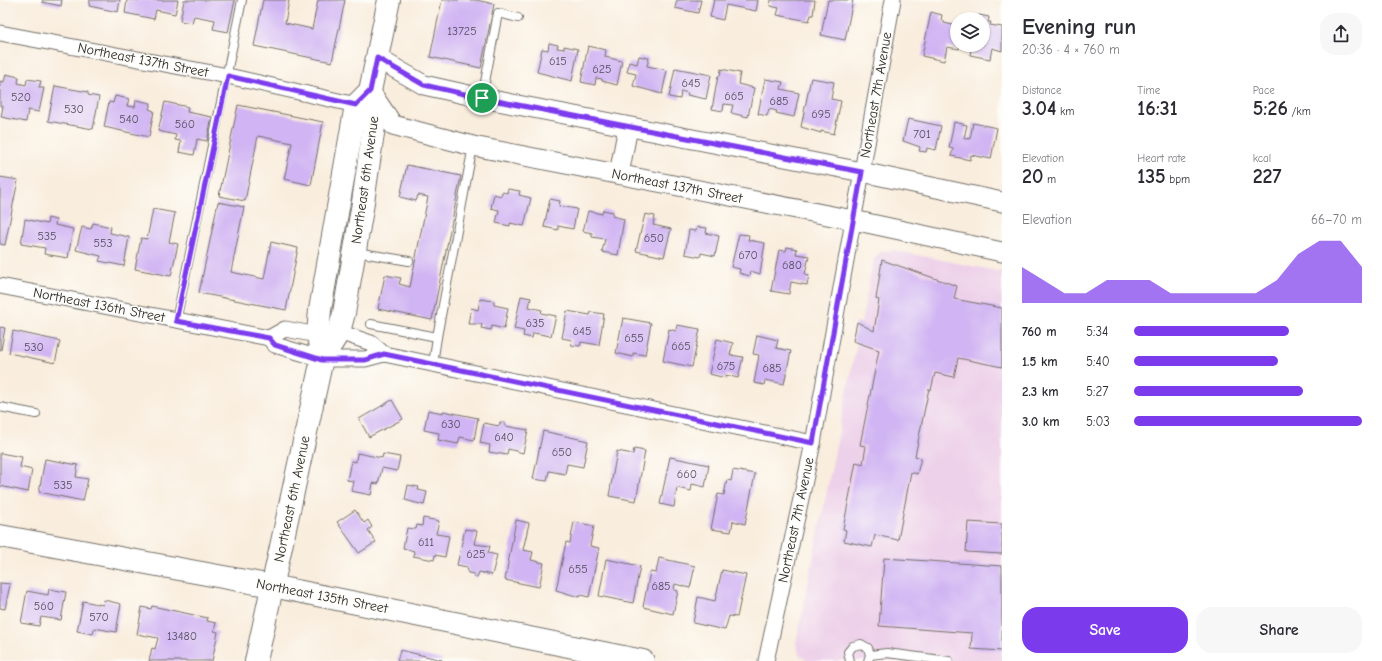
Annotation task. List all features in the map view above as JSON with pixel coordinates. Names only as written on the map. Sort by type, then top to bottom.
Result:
[{"type":"main road","name":"Northeast 6th Avenue","points":[[322,360],[318,335],[320,310],[363,98],[377,58],[389,0]]},
{"type":"main road","name":"Northeast 6th Avenue","points":[[256,661],[322,360],[340,332],[355,252],[376,113],[363,98]]},
{"type":"main road","name":"Northeast 135th Street","points":[[0,536],[272,586],[644,661]]},
{"type":"street","name":"Northeast 7th Avenue","points":[[766,661],[813,443],[894,0]]},
{"type":"street","name":"Northeast 137th Street","points":[[0,32],[228,76],[363,98],[393,125],[473,146],[853,220],[1002,252]]},
{"type":"street","points":[[377,58],[424,85],[482,98],[862,172],[1002,202]]},
{"type":"street","points":[[619,174],[628,127]]},
{"type":"street","name":"Northeast 136th Street","points":[[0,286],[269,338],[275,345],[322,360],[365,360],[384,354]]},
{"type":"street","points":[[269,338],[285,329],[318,335]]},
{"type":"street","name":"Northeast 136th Street","points":[[340,332],[371,343],[384,354],[813,443]]},
{"type":"lane","points":[[176,321],[228,76],[242,0]]},
{"type":"lane","points":[[482,98],[498,13],[518,18]]},
{"type":"lane","points":[[433,364],[436,337],[473,146]]},
{"type":"lane","points":[[355,252],[409,261]]},
{"type":"lane","points":[[371,324],[436,337]]},
{"type":"lane","points":[[0,407],[36,414]]},
{"type":"lane","points":[[850,661],[848,652],[853,646],[861,644],[868,648],[869,658],[887,653],[949,661]]},
{"type":"shaded area","points":[[892,250],[1002,272],[1002,661],[807,661],[799,654],[796,643],[874,259],[881,252]]},
{"type":"building","points":[[43,0],[62,0],[61,6],[42,2]]},
{"type":"building","points":[[90,0],[120,0],[118,12],[89,6]]},
{"type":"building","points":[[127,0],[178,0],[175,14],[156,10],[154,19],[125,13]]},
{"type":"building","points":[[184,0],[235,0],[228,32],[213,29],[215,20],[194,16],[192,23],[180,21]]},
{"type":"building","points":[[263,0],[289,0],[285,23],[312,29],[318,0],[345,0],[332,62],[254,46]]},
{"type":"building","points":[[442,0],[476,0],[494,4],[481,68],[430,57]]},
{"type":"building","points":[[677,0],[701,0],[698,13],[675,8]]},
{"type":"building","points":[[714,0],[758,0],[756,11],[726,5],[723,20],[710,17]]},
{"type":"building","points":[[771,0],[815,0],[813,15],[811,15],[809,21],[777,15],[779,8],[770,6]]},
{"type":"building","points":[[828,0],[853,0],[845,40],[821,35]]},
{"type":"building","points":[[931,12],[942,15],[941,20],[944,21],[944,23],[950,24],[950,48],[947,47],[944,61],[922,56]]},
{"type":"building","points":[[990,25],[1002,27],[1002,51],[992,48],[990,59],[970,55],[971,52],[990,52]]},
{"type":"building","points":[[549,43],[558,45],[557,48],[564,49],[564,46],[578,49],[572,81],[537,72],[542,49],[548,50]]},
{"type":"building","points":[[588,46],[606,50],[605,57],[622,61],[617,85],[596,78],[595,85],[581,82]]},
{"type":"building","points":[[639,56],[649,58],[647,66],[667,70],[662,94],[633,86],[636,74],[627,72],[629,62],[637,64]]},
{"type":"building","points":[[675,68],[711,75],[706,99],[687,95],[688,93],[681,91],[680,99],[669,97]]},
{"type":"building","points":[[721,69],[740,73],[738,84],[754,88],[748,117],[731,113],[733,105],[724,104],[723,111],[712,109],[718,76],[720,76]]},
{"type":"building","points":[[6,74],[19,77],[18,83],[26,85],[27,79],[41,81],[39,88],[44,88],[39,112],[28,110],[26,122],[1,117],[3,106],[0,106],[0,81],[4,82]]},
{"type":"building","points":[[811,78],[834,82],[831,99],[841,101],[834,134],[821,131],[821,133],[801,127]]},
{"type":"building","points":[[765,79],[783,82],[781,89],[799,93],[794,117],[776,113],[777,111],[769,109],[767,116],[758,114]]},
{"type":"building","points":[[55,86],[88,92],[88,95],[99,97],[93,129],[48,121]]},
{"type":"building","points":[[115,96],[129,99],[127,106],[135,107],[136,100],[151,103],[149,109],[154,111],[149,137],[104,127],[109,102],[113,103]]},
{"type":"building","points":[[165,102],[188,107],[187,112],[212,117],[207,141],[197,139],[194,155],[179,152],[181,141],[175,140],[176,135],[158,131]]},
{"type":"building","points":[[238,105],[323,122],[311,185],[284,179],[292,143],[258,136],[245,201],[219,196]]},
{"type":"building","points":[[908,119],[941,126],[936,150],[927,148],[926,152],[919,151],[920,147],[903,141]]},
{"type":"building","points":[[954,122],[967,125],[964,138],[970,139],[973,123],[997,128],[991,159],[971,155],[970,160],[951,156],[953,149],[949,148]]},
{"type":"building","points":[[407,165],[461,176],[432,320],[378,309],[385,275],[401,278],[399,284],[410,287],[428,197],[418,195],[416,201],[400,197]]},
{"type":"building","points":[[0,177],[18,180],[5,245],[0,244]]},
{"type":"building","points":[[508,189],[520,191],[519,195],[531,198],[524,226],[510,223],[510,226],[496,223],[499,210],[491,208],[494,194],[501,196],[502,192],[507,193]]},
{"type":"building","points":[[550,199],[560,201],[559,206],[577,209],[573,229],[558,226],[558,230],[544,227]]},
{"type":"building","points":[[218,202],[244,207],[231,272],[264,279],[271,242],[298,248],[286,310],[199,293]]},
{"type":"building","points":[[153,209],[175,213],[169,242],[178,244],[171,276],[135,269],[141,238],[147,239]]},
{"type":"building","points":[[603,210],[613,212],[612,216],[624,219],[618,255],[602,252],[605,239],[592,237],[592,233],[583,231],[588,211],[602,214]]},
{"type":"building","points":[[645,214],[655,216],[653,225],[671,229],[664,257],[636,251]]},
{"type":"building","points":[[48,218],[56,220],[55,225],[73,229],[68,258],[44,254],[45,248],[21,244],[25,219],[47,224]]},
{"type":"building","points":[[93,223],[111,227],[110,233],[129,237],[124,266],[99,261],[101,256],[76,250],[82,227],[91,229]]},
{"type":"building","points":[[697,227],[707,228],[706,233],[719,236],[715,256],[701,253],[700,257],[685,254],[689,230],[696,231]]},
{"type":"building","points":[[739,234],[749,235],[748,240],[765,243],[760,274],[751,271],[750,276],[739,273],[740,269],[731,267]]},
{"type":"building","points":[[787,247],[797,249],[796,254],[809,256],[805,274],[809,275],[807,285],[791,282],[789,294],[771,291],[779,250],[786,251]]},
{"type":"building","points":[[882,260],[957,286],[954,299],[1002,308],[1002,367],[958,358],[954,377],[935,373],[931,390],[929,389],[928,393],[915,456],[921,458],[917,474],[911,472],[898,540],[875,535],[872,547],[844,541],[846,530],[843,529],[856,462],[863,464],[866,446],[860,445],[879,350],[853,341],[857,322],[874,331],[879,300],[876,299]]},
{"type":"building","points":[[521,296],[531,298],[529,307],[542,310],[541,313],[556,316],[551,336],[533,333],[532,338],[523,336],[524,331],[514,329]]},
{"type":"building","points":[[480,299],[494,301],[494,305],[508,308],[504,329],[492,326],[491,330],[481,328],[482,324],[468,324],[471,308],[478,310]]},
{"type":"building","points":[[567,311],[590,315],[591,312],[604,314],[599,345],[581,342],[580,346],[571,345],[572,340],[562,338]]},
{"type":"building","points":[[623,318],[651,323],[645,355],[633,353],[633,357],[616,353]]},
{"type":"building","points":[[677,325],[700,329],[692,367],[663,361],[669,329],[676,331]]},
{"type":"building","points":[[0,327],[5,328],[1,350],[0,350]]},
{"type":"building","points":[[13,331],[60,341],[55,363],[9,353]]},
{"type":"building","points":[[757,335],[778,340],[776,348],[791,351],[784,384],[765,380],[764,385],[754,383],[759,355],[753,354]]},
{"type":"building","points":[[717,339],[733,343],[730,355],[743,357],[738,378],[726,375],[726,378],[709,374]]},
{"type":"building","points":[[392,400],[403,419],[369,437],[359,419]]},
{"type":"building","points":[[428,410],[443,413],[443,411],[478,418],[474,440],[460,437],[458,444],[438,440],[439,433],[424,430]]},
{"type":"building","points":[[500,422],[505,423],[505,426],[528,430],[523,453],[508,449],[507,455],[489,452],[490,445],[480,443],[484,423],[499,426]]},
{"type":"building","points":[[543,431],[588,441],[583,467],[567,464],[565,474],[549,471],[547,481],[533,479]]},
{"type":"building","points":[[634,449],[645,451],[636,501],[609,496],[617,451],[633,454]]},
{"type":"building","points":[[0,453],[22,457],[20,467],[32,470],[28,492],[0,486]]},
{"type":"building","points":[[357,453],[382,458],[383,454],[400,457],[397,471],[382,468],[378,484],[373,483],[371,495],[351,491],[353,481],[347,480],[351,461],[356,462]]},
{"type":"building","points":[[670,457],[709,465],[705,487],[692,484],[691,491],[677,488],[674,507],[660,504]]},
{"type":"building","points":[[45,459],[78,465],[76,477],[88,479],[83,501],[39,492]]},
{"type":"building","points":[[733,470],[755,474],[745,524],[733,521],[731,532],[711,529],[718,494],[724,495],[727,480],[731,481]]},
{"type":"building","points":[[408,485],[419,487],[418,490],[427,492],[424,505],[405,500]]},
{"type":"building","points":[[355,510],[364,523],[368,520],[372,527],[368,530],[376,542],[359,553],[337,522]]},
{"type":"building","points":[[423,518],[439,521],[436,534],[449,536],[445,557],[435,555],[434,560],[413,556],[414,551],[403,548],[407,528],[416,529],[417,525],[422,526]]},
{"type":"building","points":[[516,520],[529,523],[523,550],[533,552],[531,560],[544,563],[539,587],[505,580]]},
{"type":"building","points":[[574,522],[594,526],[590,546],[599,548],[589,597],[580,595],[579,597],[556,590],[566,542],[570,543]]},
{"type":"building","points":[[968,522],[1002,524],[1002,554],[966,552]]},
{"type":"building","points":[[465,529],[477,531],[474,544],[490,546],[488,553],[497,555],[492,575],[479,572],[477,578],[474,577],[474,574],[468,573],[467,567],[457,565]]},
{"type":"building","points":[[659,558],[695,566],[690,588],[675,584],[674,590],[678,591],[673,614],[643,607],[650,572],[656,573]]},
{"type":"building","points":[[884,558],[1002,566],[1002,651],[971,649],[972,633],[879,626]]},
{"type":"building","points":[[606,559],[640,566],[633,603],[599,596]]},
{"type":"building","points":[[722,570],[746,575],[737,617],[729,616],[725,630],[693,623],[698,597],[715,601]]},
{"type":"building","points":[[0,583],[10,584],[5,609],[0,608]]},
{"type":"building","points":[[49,589],[66,592],[61,620],[41,617],[39,626],[21,623],[27,591],[48,595]]},
{"type":"building","points":[[104,600],[121,604],[116,632],[94,628],[93,634],[77,631],[83,601],[103,605]]},
{"type":"building","points":[[152,606],[208,618],[207,621],[216,623],[214,631],[218,632],[212,661],[149,661],[152,648],[155,649],[158,638],[137,634],[142,607],[151,609]]},
{"type":"building","points":[[400,650],[442,660],[442,661],[397,661]]},
{"type":"route","points":[[377,58],[424,85],[482,98],[862,172],[813,443],[384,354],[365,360],[322,360],[275,345],[269,338],[176,321],[228,76],[356,105],[370,91],[377,58]]}]
